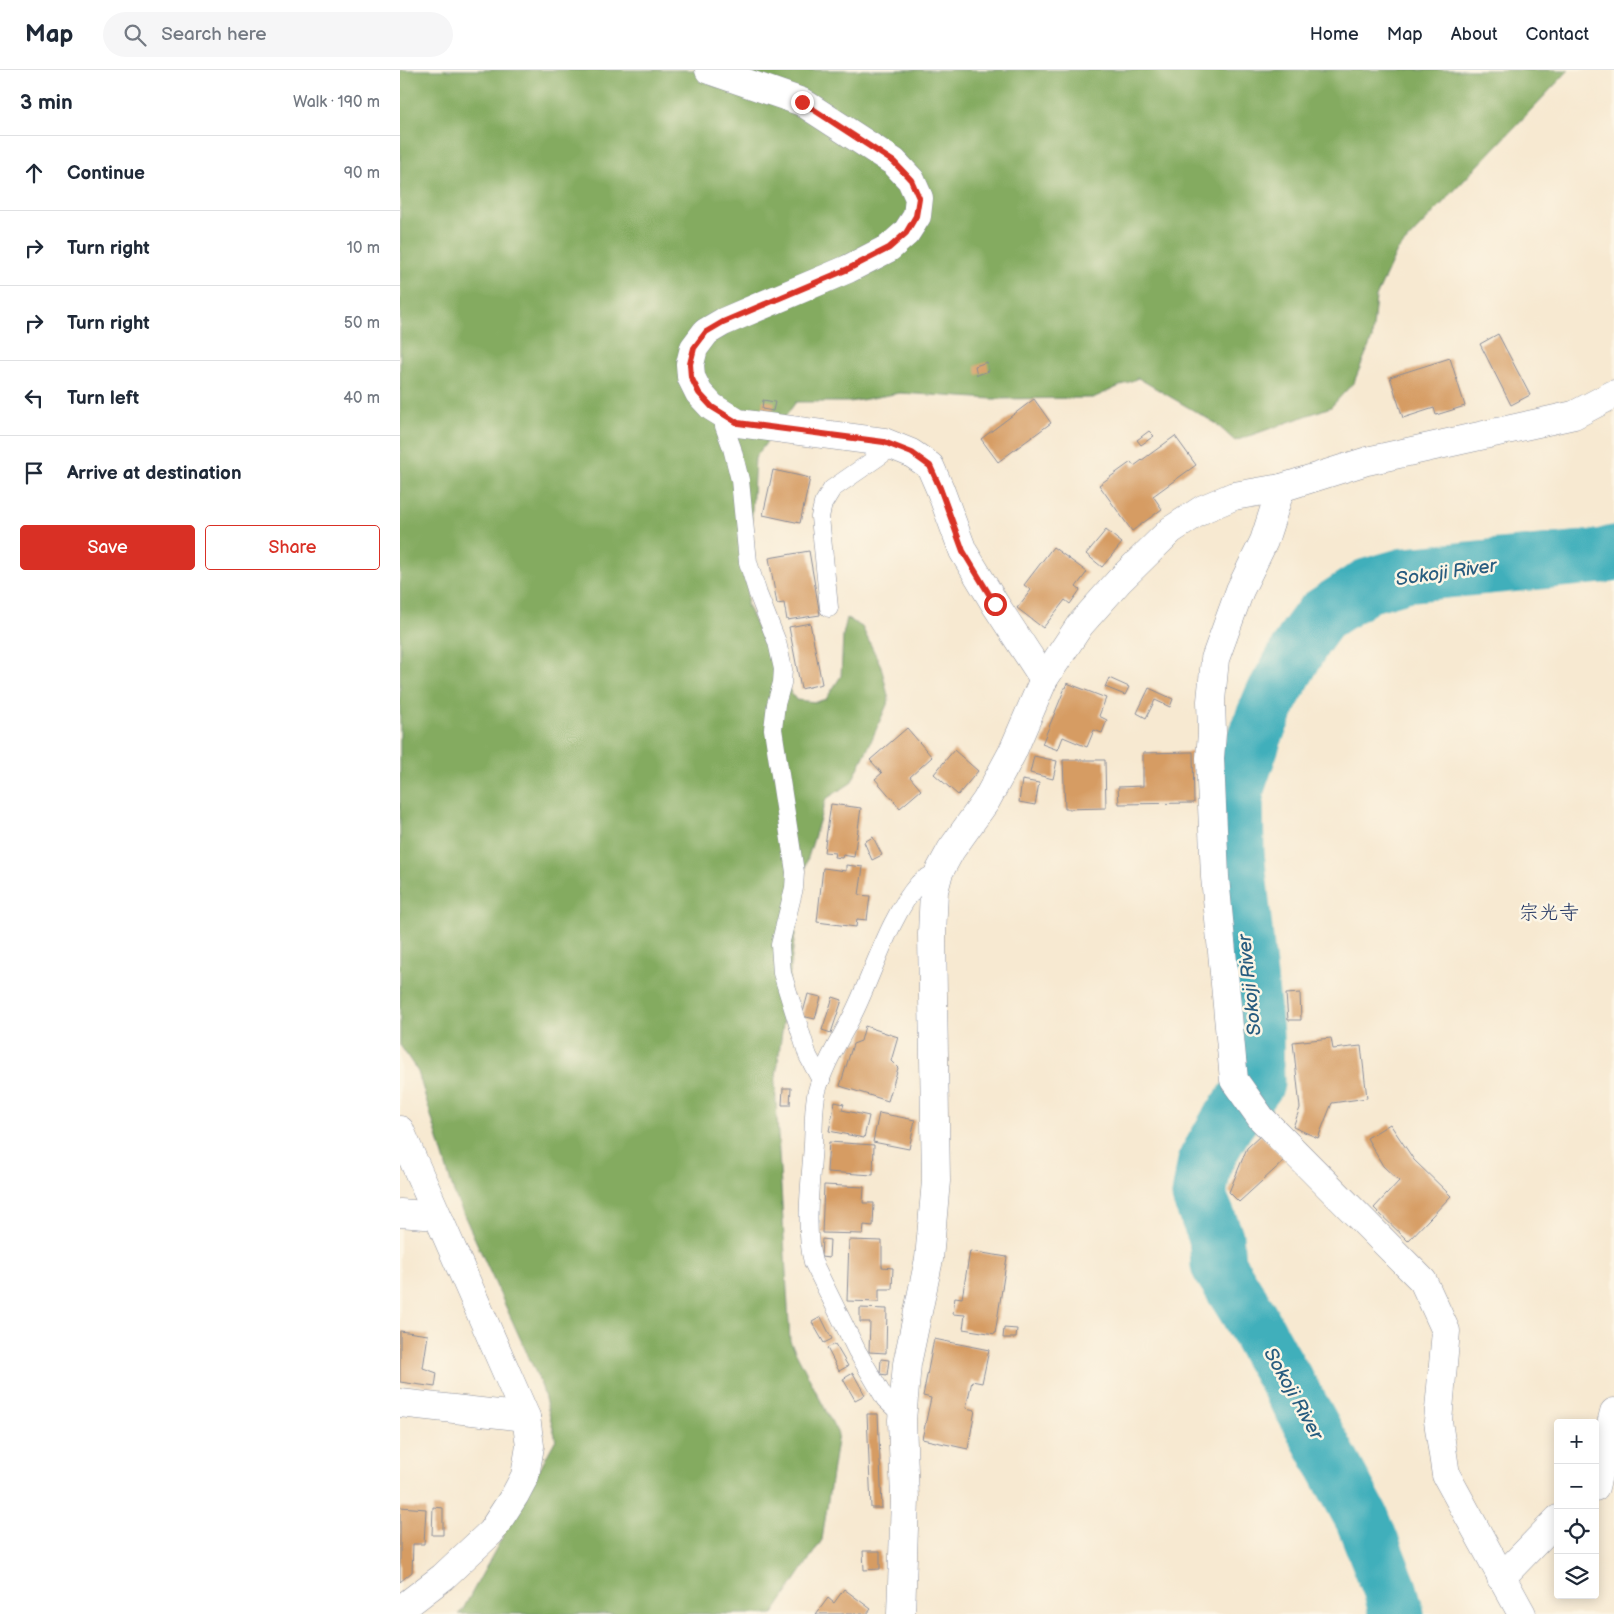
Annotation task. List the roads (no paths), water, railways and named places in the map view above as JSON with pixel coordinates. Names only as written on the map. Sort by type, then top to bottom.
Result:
[{"type":"street","points":[[709,70],[802,102],[894,162],[911,180],[919,198],[916,216],[906,233],[889,248],[848,269],[723,322],[706,332],[694,348],[690,364],[691,377],[699,393],[712,407],[738,423],[884,442],[912,453],[930,466],[963,551],[1044,679]]},
{"type":"street","points":[[901,1614],[906,1499],[902,1416],[908,1364],[929,1259],[936,1181],[932,934],[934,891],[939,872],[951,850],[986,801],[1012,753],[1044,679],[1080,625],[1119,581],[1170,530],[1203,509],[1234,496],[1280,488],[1367,461],[1574,415],[1614,394]]},
{"type":"street","points":[[1280,488],[1264,541],[1240,590],[1215,659],[1211,701],[1212,733],[1210,758],[1215,877],[1234,1080],[1261,1118],[1423,1281],[1446,1331],[1438,1421],[1446,1475],[1522,1614]]},
{"type":"street","points":[[400,1130],[526,1417],[530,1446],[525,1476],[491,1532],[443,1577],[400,1610]]},
{"type":"street","points":[[400,1213],[437,1216]]},
{"type":"street","points":[[400,1403],[526,1417]]},
{"type":"street","points":[[1599,1471],[1614,1412]]},
{"type":"street","points":[[1501,1578],[1554,1523]]},
{"type":"lane","points":[[723,415],[724,426],[740,480],[748,562],[758,594],[777,642],[783,669],[773,729],[795,872],[794,888],[780,946],[782,973],[808,1056],[821,1080]]},
{"type":"lane","points":[[829,608],[820,517],[823,504],[832,489],[894,446]]},
{"type":"lane","points":[[902,1416],[885,1399],[857,1351],[813,1262],[810,1249],[810,1207],[814,1120],[817,1092],[827,1064],[856,1009],[894,923],[907,899],[920,881],[939,872]]},
{"type":"waterway","name":"Sokoji River","points":[[1397,1614],[1390,1589],[1362,1518],[1248,1313],[1218,1265],[1216,1237],[1199,1196],[1205,1161],[1227,1123],[1257,1083],[1256,1034],[1237,853],[1236,791],[1255,736],[1272,696],[1305,638],[1321,616],[1367,586],[1405,575],[1603,556],[1614,553]]},
{"type":"district","name":"宗光寺","points":[[1549,913]]}]
